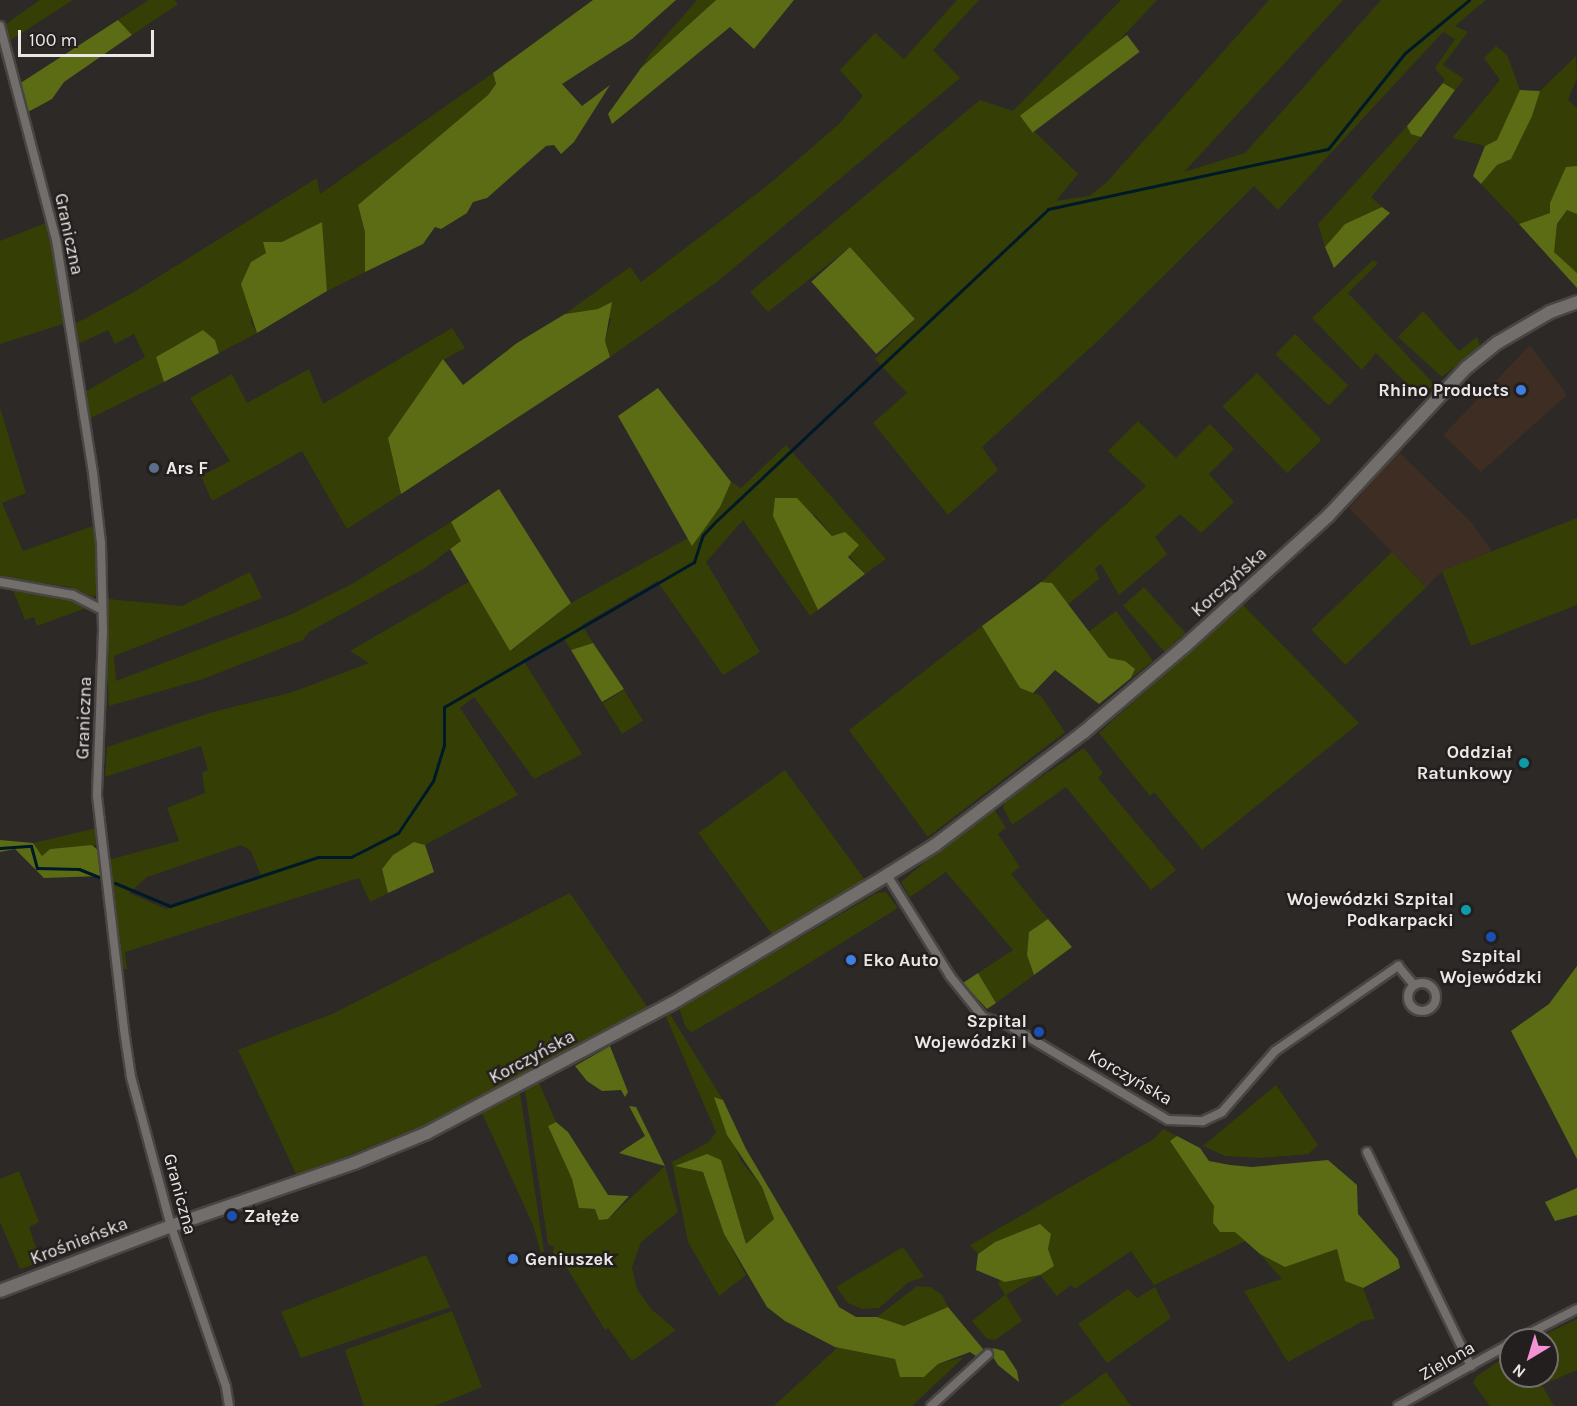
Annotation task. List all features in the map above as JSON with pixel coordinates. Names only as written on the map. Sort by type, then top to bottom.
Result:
[{"type":"main road","name":"Korczyńska","points":[[171,1226],[354,1163],[427,1133],[671,1004],[935,845],[1084,732],[1184,647],[1328,516],[1466,368],[1497,343],[1550,312],[1577,302]]},
{"type":"main road","name":"Krośnieńska","points":[[0,1291],[171,1226]]},
{"type":"street","name":"Graniczna","points":[[0,26],[56,239],[95,485],[101,543],[99,608],[102,706],[97,796],[131,1077],[171,1226],[226,1387],[229,1406]]},
{"type":"street","points":[[0,582],[73,595],[99,608]]},
{"type":"street","name":"Korczyńska","points":[[887,875],[950,976],[983,1017],[1008,1025],[1110,1089],[1168,1120],[1203,1121],[1222,1112],[1275,1051],[1398,966],[1414,985]]},
{"type":"street","points":[[1367,1152],[1471,1366]]},
{"type":"street","points":[[1540,1328],[1577,1309]]},
{"type":"street","name":"Zielona","points":[[1398,1406],[1499,1350]]},
{"type":"street","points":[[931,1406],[988,1354]]},
{"type":"shaded area","points":[[1530,345],[1567,395],[1481,472],[1443,435]]},
{"type":"shaded area","points":[[1398,451],[1472,523],[1492,551],[1443,571],[1426,587],[1349,508]]},
{"type":"green space","points":[[40,0],[73,0],[6,43],[3,26]]},
{"type":"green space","points":[[149,0],[175,0],[178,4],[132,35],[118,20]]},
{"type":"green space","points":[[593,0],[676,0],[632,39],[562,84],[582,106],[610,85],[574,142],[561,154],[554,145],[546,146],[487,198],[473,202],[467,213],[441,229],[435,227],[423,244],[365,272],[365,232],[358,205],[488,95],[496,84],[493,73]]},
{"type":"green space","points":[[697,0],[716,0],[641,68],[649,55]]},
{"type":"green space","points":[[716,0],[794,0],[754,49],[730,27],[612,124],[608,114],[641,68]]},
{"type":"green space","points":[[957,0],[979,0],[933,50],[960,78],[717,282],[610,357],[605,341],[611,319],[598,309],[565,314],[630,267],[641,282],[773,181],[839,124],[863,96],[840,70],[875,33],[904,59]]},
{"type":"green space","points":[[1121,0],[1157,0],[1034,131],[1078,174],[1056,201],[1089,196],[1106,183],[1269,0],[1343,0],[1184,172],[1245,153],[1381,0],[1486,0],[1455,26],[1468,32],[1443,65],[1464,79],[1455,90],[1443,83],[1445,80],[1435,68],[1455,39],[1443,32],[1278,210],[1254,186],[1102,337],[982,447],[998,470],[948,515],[873,423],[907,393],[875,359],[915,319],[850,247],[768,312],[750,292],[980,100],[1013,111]]},
{"type":"green space","points":[[118,20],[132,35],[64,82],[52,99],[26,113],[19,84]]},
{"type":"green space","points":[[1127,35],[1140,52],[1033,132],[1020,116]]},
{"type":"green space","points":[[1496,46],[1507,55],[1520,90],[1511,117],[1497,140],[1485,146],[1452,138],[1500,80],[1484,58]]},
{"type":"green space","points":[[1576,56],[1577,78],[1568,100],[1577,108],[1577,166],[1566,168],[1550,213],[1519,224],[1481,184],[1497,165],[1511,158],[1540,91]]},
{"type":"green space","points":[[493,73],[496,84],[488,95],[358,205],[365,232],[365,272],[327,291],[321,222],[282,243],[264,242],[266,253],[251,262],[251,322],[257,333],[219,353],[215,340],[203,330],[156,357],[164,382],[89,419],[85,392],[145,357],[134,334],[115,344],[108,330],[76,345],[73,325],[134,292],[317,178],[320,194]]},
{"type":"green space","points":[[1443,83],[1455,90],[1421,137],[1411,134],[1407,126]]},
{"type":"green space","points":[[1520,90],[1540,91],[1532,116],[1511,159],[1497,165],[1481,184],[1473,176],[1485,146],[1497,140]]},
{"type":"green space","points":[[1407,126],[1421,137],[1371,197],[1382,207],[1345,224],[1325,247],[1318,224]]},
{"type":"green space","points":[[1577,166],[1577,214],[1567,210],[1557,224],[1554,252],[1577,273],[1577,288],[1519,224],[1550,213],[1550,203],[1566,167]]},
{"type":"green space","points":[[1382,207],[1390,213],[1334,268],[1325,247],[1345,224]]},
{"type":"green space","points":[[1567,210],[1577,214],[1577,273],[1553,252],[1557,225]]},
{"type":"green space","points":[[48,222],[66,323],[0,344],[0,241]]},
{"type":"green space","points":[[322,222],[327,291],[257,333],[241,284],[251,262],[266,253],[263,242],[282,242]]},
{"type":"green space","points":[[850,247],[915,319],[876,354],[811,282]]},
{"type":"green space","points":[[1373,260],[1378,263],[1348,293],[1434,384],[1421,398],[1376,353],[1362,370],[1312,318]]},
{"type":"green space","points":[[612,302],[605,341],[610,357],[401,494],[388,438],[443,359],[463,385],[517,343],[565,314],[598,309]]},
{"type":"green space","points":[[1423,311],[1459,351],[1477,337],[1480,346],[1442,377],[1398,337]]},
{"type":"green space","points":[[452,328],[465,348],[443,360],[388,438],[401,494],[347,529],[302,451],[212,501],[201,476],[230,461],[190,398],[232,374],[247,403],[309,369],[323,404]]},
{"type":"green space","points":[[203,330],[215,340],[219,353],[164,382],[156,357]]},
{"type":"green space","points":[[1295,334],[1348,385],[1329,406],[1276,354]]},
{"type":"green space","points":[[1257,373],[1322,440],[1287,473],[1222,406]]},
{"type":"green space","points":[[658,388],[731,482],[720,507],[692,546],[618,416]]},
{"type":"green space","points":[[0,408],[26,493],[2,503],[23,551],[96,525],[98,592],[94,597],[69,587],[0,577]]},
{"type":"green space","points":[[1138,421],[1176,458],[1210,424],[1234,449],[1209,474],[1234,502],[1201,533],[1180,514],[1155,537],[1167,554],[1119,595],[1101,564],[1095,568],[1099,579],[1066,606],[1052,583],[1041,582],[1146,486],[1108,451]]},
{"type":"green space","points":[[786,445],[886,559],[865,574],[814,514],[798,568],[818,610],[810,616],[743,520],[706,562],[760,652],[723,675],[657,581],[582,625],[593,643],[571,650],[563,637],[523,660],[582,754],[534,779],[474,697],[460,708],[518,795],[425,845],[414,842],[393,855],[382,869],[388,893],[370,902],[359,878],[125,952],[127,969],[120,969],[108,860],[179,841],[167,808],[205,793],[202,773],[208,770],[201,746],[105,777],[107,747],[213,712],[293,692],[369,663],[350,651],[472,580],[511,651],[571,603],[690,537],[692,545],[731,482],[741,488]],"holes":[[[241,845],[251,851],[262,878],[166,909],[129,893],[147,877]]]},
{"type":"green space","points":[[499,489],[571,603],[510,651],[450,549],[461,541],[451,522]]},
{"type":"green space","points":[[775,498],[797,498],[832,536],[845,532],[859,545],[848,557],[865,574],[818,610],[773,516]]},
{"type":"green space","points":[[1577,518],[1577,605],[1471,646],[1442,571]]},
{"type":"green space","points":[[451,522],[461,541],[425,568],[309,632],[303,640],[203,679],[109,706],[103,607],[108,599],[182,606],[250,572],[262,598],[114,656],[116,681],[292,614],[354,583]]},
{"type":"green space","points":[[1392,552],[1426,587],[1345,665],[1311,630]]},
{"type":"green space","points":[[1041,582],[1052,583],[1109,658],[1125,661],[1135,669],[1131,678],[1099,704],[1055,670],[1033,693],[1020,688],[982,626]]},
{"type":"green space","points":[[1144,587],[1185,633],[1165,652],[1123,606]]},
{"type":"green space","points":[[13,590],[69,599],[86,608],[37,626],[34,617],[25,620]]},
{"type":"green space","points":[[1242,604],[1359,723],[1202,850],[1154,792],[1150,796],[1099,733]]},
{"type":"green space","points":[[1116,611],[1153,661],[1131,678],[1135,669],[1125,661],[1109,658],[1088,632]]},
{"type":"green space","points":[[982,626],[1020,688],[1041,696],[1065,732],[928,837],[849,730]]},
{"type":"green space","points":[[593,643],[624,689],[602,702],[571,650]]},
{"type":"green space","points":[[624,690],[643,721],[622,734],[603,703]]},
{"type":"green space","points":[[1084,748],[1103,773],[1098,778],[1176,870],[1151,890],[1066,787],[1012,825],[1003,807],[1005,801]]},
{"type":"green space","points":[[785,770],[866,881],[779,944],[698,833]]},
{"type":"green space","points":[[992,806],[1006,828],[998,834],[1020,867],[1011,874],[1048,919],[1029,932],[1027,955],[1034,975],[996,1003],[978,973],[1013,950],[946,872],[910,897],[901,882]]},
{"type":"green space","points":[[97,828],[97,845],[50,849],[42,856],[33,843]]},
{"type":"green space","points":[[0,840],[33,843],[42,856],[50,849],[92,845],[99,851],[102,876],[44,878],[15,849],[0,852]]},
{"type":"green space","points":[[414,842],[425,845],[434,872],[388,893],[382,869],[393,855]]},
{"type":"green space","points":[[886,892],[898,908],[767,989],[692,1032],[686,1028],[679,1008],[877,893]]},
{"type":"green space","points":[[570,893],[648,1008],[447,1116],[297,1176],[238,1050],[332,1014]]},
{"type":"green space","points":[[1048,919],[1072,947],[1034,975],[1027,955],[1029,932]]},
{"type":"green space","points":[[1577,966],[1577,1159],[1511,1031],[1549,1004]]},
{"type":"green space","points":[[978,973],[996,1003],[987,1009],[963,983]]},
{"type":"green space","points":[[670,1014],[723,1100],[715,1097],[741,1161],[762,1187],[774,1219],[746,1244],[721,1160],[676,1166],[703,1172],[724,1234],[746,1275],[719,1296],[688,1242],[672,1162],[709,1142],[716,1132],[666,1017]]},
{"type":"green space","points":[[610,1046],[628,1092],[625,1097],[621,1090],[602,1091],[587,1081],[575,1066]]},
{"type":"green space","points":[[539,1083],[556,1122],[548,1126],[572,1179],[579,1208],[595,1209],[608,1219],[665,1166],[678,1212],[641,1242],[632,1267],[637,1289],[651,1309],[676,1330],[632,1361],[608,1328],[605,1330],[559,1255],[553,1256],[554,1247],[548,1244],[525,1090]]},
{"type":"green space","points":[[1276,1085],[1318,1145],[1308,1154],[1260,1158],[1225,1156],[1203,1146]]},
{"type":"green space","points":[[520,1093],[544,1251],[541,1253],[533,1225],[482,1113]]},
{"type":"green space","points":[[714,1097],[723,1100],[746,1149],[839,1307],[856,1317],[877,1317],[904,1326],[948,1307],[983,1349],[979,1358],[970,1352],[938,1364],[924,1377],[900,1377],[895,1359],[835,1347],[785,1321],[767,1307],[724,1234],[703,1172],[675,1166],[707,1154],[721,1160],[746,1244],[774,1219],[762,1187],[727,1135]]},
{"type":"green space","points":[[629,1106],[636,1107],[665,1166],[619,1153],[645,1136]]},
{"type":"green space","points":[[556,1122],[568,1132],[608,1195],[629,1196],[608,1219],[599,1220],[595,1209],[579,1208],[572,1179],[548,1126]]},
{"type":"green space","points":[[1163,1129],[1177,1136],[1171,1142],[1214,1206],[1220,1232],[1235,1232],[1248,1240],[1154,1285],[1131,1251],[1075,1289],[1071,1285],[1057,1296],[1040,1275],[1053,1266],[1048,1249],[1051,1234],[1040,1225],[995,1242],[978,1254],[970,1245],[1154,1139]]},
{"type":"green space","points":[[1177,1136],[1200,1148],[1209,1161],[1230,1165],[1252,1167],[1328,1160],[1357,1185],[1358,1214],[1398,1259],[1400,1268],[1363,1288],[1345,1281],[1337,1249],[1285,1267],[1260,1254],[1235,1232],[1220,1232],[1213,1223],[1214,1206],[1170,1141]]},
{"type":"green space","points":[[19,1171],[39,1222],[29,1227],[41,1262],[20,1269],[0,1222],[0,1179]]},
{"type":"green space","points":[[1577,1188],[1577,1215],[1555,1221],[1545,1202]]},
{"type":"green space","points":[[1040,1224],[1051,1234],[1048,1249],[1054,1266],[1040,1275],[1005,1282],[976,1270],[978,1254],[995,1242]]},
{"type":"green space","points":[[903,1247],[924,1277],[909,1282],[879,1308],[862,1309],[848,1303],[836,1287]]},
{"type":"green space","points":[[1337,1249],[1345,1281],[1363,1288],[1375,1319],[1363,1321],[1288,1362],[1244,1291],[1282,1279],[1260,1254],[1285,1267]]},
{"type":"green space","points":[[426,1255],[450,1307],[301,1358],[281,1312]]},
{"type":"green space","points":[[1040,1275],[1006,1295],[1022,1321],[995,1340],[986,1338],[972,1321],[1005,1295],[998,1283],[1001,1279],[1006,1282]]},
{"type":"green space","points":[[917,1286],[931,1287],[942,1295],[948,1307],[904,1326],[877,1317]]},
{"type":"green space","points":[[1155,1287],[1171,1318],[1107,1363],[1078,1324],[1128,1289],[1137,1298]]},
{"type":"green space","points":[[452,1311],[482,1387],[435,1406],[364,1406],[345,1350]]},
{"type":"green space","points":[[1577,1319],[1577,1370],[1559,1378],[1559,1328]]},
{"type":"green space","points":[[838,1347],[896,1359],[924,1377],[938,1364],[964,1357],[912,1406],[774,1406]]},
{"type":"green space","points":[[993,1348],[1004,1351],[1017,1371],[1019,1382],[998,1365],[991,1354]]},
{"type":"green space","points":[[1499,1361],[1499,1388],[1544,1388],[1554,1406],[1490,1406],[1473,1383],[1477,1376]]},
{"type":"green space","points":[[1106,1372],[1131,1406],[1058,1406],[1075,1395]]},
{"type":"waterway","points":[[115,883],[170,906],[318,857],[351,857],[398,833],[433,781],[444,746],[444,707],[694,562],[703,535],[714,523],[1048,209],[1328,149],[1405,53],[1469,0]]},
{"type":"waterway","points":[[0,848],[31,846],[37,868],[79,869],[99,877]]},
{"type":"place","name":"Rhino Products","points":[[1521,390]]},
{"type":"place","name":"Ars F","points":[[154,468]]},
{"type":"place","name":"Oddział Ratunkowy","points":[[1524,763]]},
{"type":"place","name":"Wojewódzki Szpital Podkarpacki","points":[[1466,910]]},
{"type":"place","name":"Szpital Wojewódzki","points":[[1491,937]]},
{"type":"place","name":"Eko Auto","points":[[851,960]]},
{"type":"place","name":"Szpital Wojewódzki I","points":[[1039,1032]]},
{"type":"place","name":"Załęże","points":[[232,1216]]},
{"type":"place","name":"Geniuszek","points":[[513,1259]]}]
